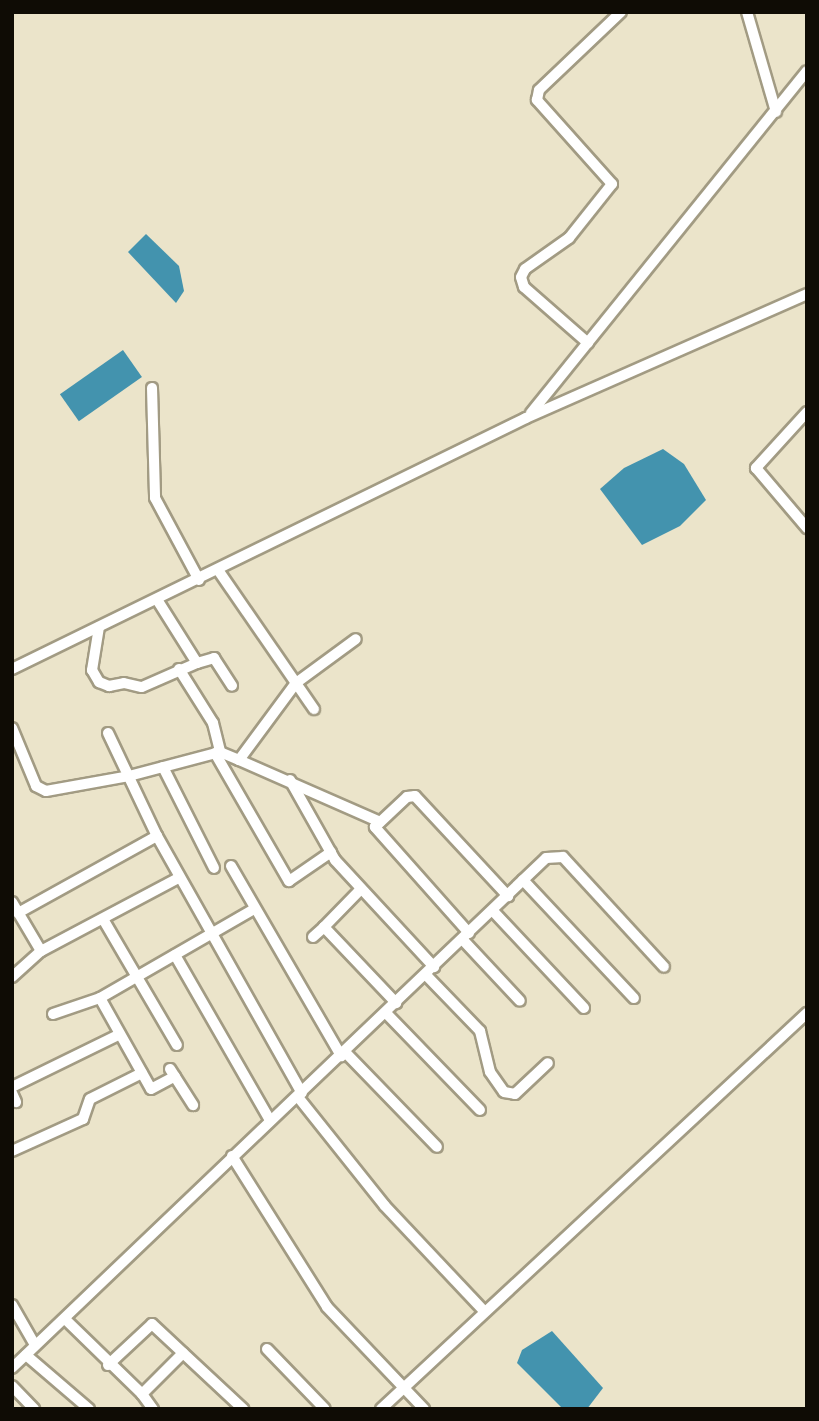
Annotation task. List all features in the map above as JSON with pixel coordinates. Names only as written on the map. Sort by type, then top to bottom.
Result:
[{"type":"street","points":[[588,343],[524,287],[521,277],[525,269],[569,238],[612,184],[537,100],[539,90],[621,12]]},
{"type":"street","points":[[747,12],[776,112]]},
{"type":"street","points":[[526,418],[807,71]]},
{"type":"street","points":[[12,669],[158,601],[526,418],[807,294]]},
{"type":"street","points":[[152,388],[156,498],[199,580]]},
{"type":"street","points":[[807,412],[756,468],[807,527]]},
{"type":"street","points":[[797,516],[807,506]]},
{"type":"street","points":[[218,570],[314,709]]},
{"type":"street","points":[[158,601],[197,663]]},
{"type":"street","points":[[99,628],[92,670],[99,682],[142,687],[179,669],[214,658],[232,686]]},
{"type":"street","points":[[239,760],[296,683],[356,639]]},
{"type":"street","points":[[179,669],[214,723],[218,752],[289,881],[331,852]]},
{"type":"street","points":[[12,728],[41,790],[129,776],[218,752],[290,780],[380,822]]},
{"type":"street","points":[[108,733],[157,836],[300,1095],[385,1206],[484,1311]]},
{"type":"street","points":[[163,767],[214,868]]},
{"type":"street","points":[[290,780],[331,852],[360,890],[434,967]]},
{"type":"street","points":[[508,896],[415,796],[407,797],[374,830],[520,1001]]},
{"type":"street","points":[[18,913],[157,836]]},
{"type":"street","points":[[12,1368],[546,858],[563,857],[664,967]]},
{"type":"street","points":[[230,866],[343,1054],[438,1147]]},
{"type":"street","points":[[12,977],[41,951],[180,877]]},
{"type":"street","points":[[523,880],[634,998]]},
{"type":"street","points":[[313,937],[360,890]]},
{"type":"street","points":[[12,902],[41,951]]},
{"type":"street","points":[[53,1014],[100,998],[254,909]]},
{"type":"street","points":[[493,911],[584,1008]]},
{"type":"street","points":[[103,919],[177,1045]]},
{"type":"street","points":[[324,927],[396,1003]]},
{"type":"street","points":[[175,955],[270,1121]]},
{"type":"street","points":[[426,975],[480,1031],[490,1072],[504,1092],[515,1094],[548,1063]]},
{"type":"street","points":[[100,998],[152,1089],[172,1072],[193,1105]]},
{"type":"street","points":[[386,1013],[480,1110]]},
{"type":"street","points":[[381,1409],[807,1013]]},
{"type":"street","points":[[12,1087],[120,1034]]},
{"type":"street","points":[[12,1151],[83,1119],[90,1099],[142,1073]]},
{"type":"street","points":[[232,1156],[327,1307],[424,1409]]},
{"type":"street","points":[[12,1306],[35,1345]]},
{"type":"street","points":[[65,1319],[108,1365],[142,1394],[153,1409]]},
{"type":"street","points":[[108,1365],[152,1324],[243,1409]]},
{"type":"street","points":[[267,1349],[325,1409]]},
{"type":"street","points":[[142,1394],[183,1353]]},
{"type":"street","points":[[26,1354],[89,1409]]},
{"type":"street","points":[[12,1386],[34,1409]]},
{"type":"water","points":[[146,234],[179,266],[184,291],[176,303],[128,252]]},
{"type":"water","points":[[123,350],[142,377],[79,421],[60,394]]},
{"type":"water","points":[[663,449],[684,464],[706,500],[680,526],[642,545],[600,489],[624,468]]},
{"type":"water","points":[[552,1331],[603,1388],[587,1409],[563,1409],[517,1363],[522,1350]]}]
